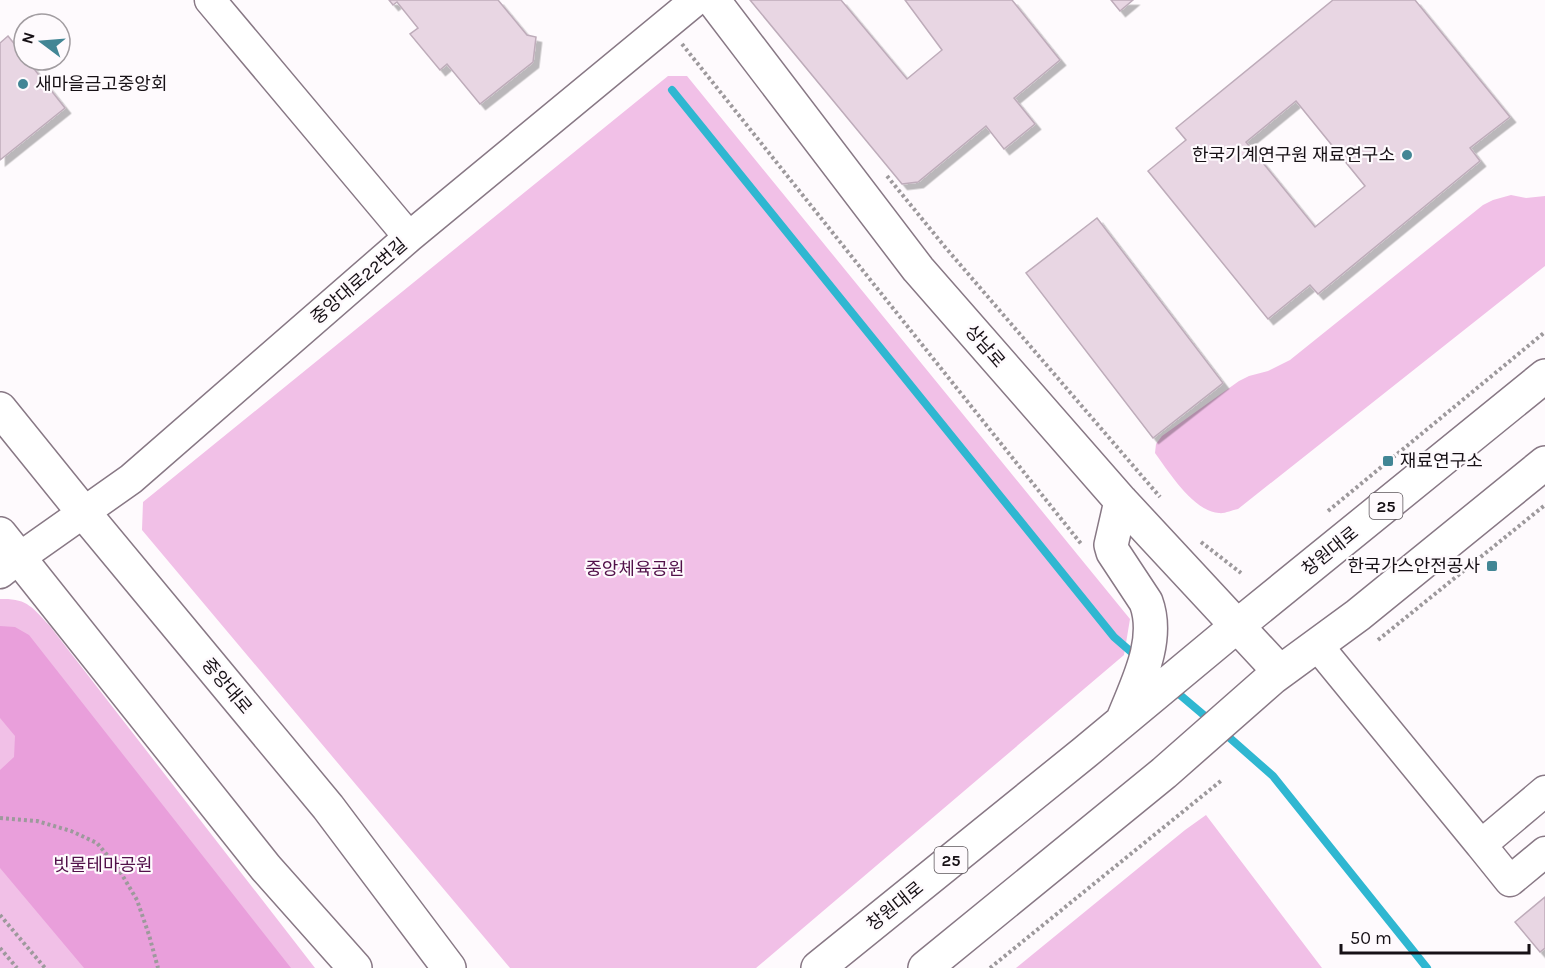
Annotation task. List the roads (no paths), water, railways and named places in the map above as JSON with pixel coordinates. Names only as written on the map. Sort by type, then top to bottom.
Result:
[{"type":"main road","name":"상남로","points":[[713,0],[918,269],[1232,630],[1276,675]]},
{"type":"main road","name":"창원대로","points":[[1232,630],[1545,376]]},
{"type":"main road","name":"중앙대로","points":[[0,409],[328,807],[449,968]]},
{"type":"main road","points":[[925,968],[1164,773],[1276,675],[1358,615],[1545,463]]},
{"type":"main road","points":[[1121,501],[1111,545],[1113,552],[1150,611],[1149,647],[1139,680],[1122,721]]},
{"type":"main road","points":[[6,555],[266,868],[355,968]]},
{"type":"main road","name":"25","points":[[1122,721],[1232,630]]},
{"type":"main road","name":"창원대로","points":[[818,968],[1122,721]]},
{"type":"street","points":[[210,0],[409,237]]},
{"type":"street","name":"중앙대로22번길","points":[[6,555],[84,513],[131,479],[409,237],[696,0]]},
{"type":"street","points":[[1317,645],[1510,881],[1545,852]]},
{"type":"street","points":[[1481,844],[1545,791]]},
{"type":"waterway","points":[[672,90],[1114,637],[1137,657]]},
{"type":"waterway","points":[[1173,689],[1212,722]]},
{"type":"waterway","points":[[1223,732],[1273,776],[1427,968]]},
{"type":"place","name":"새마을금고중앙회","points":[[23,84]]},
{"type":"place","name":"한국기계연구원 재료연구소","points":[[1407,155]]},
{"type":"place","name":"재료연구소","points":[[1388,461]]},
{"type":"place","name":"한국가스안전공사","points":[[1492,566]]},
{"type":"park label","name":"중앙체육공원","points":[[635,569]]},
{"type":"park label","name":"빗물테마공원","points":[[103,865]]}]
